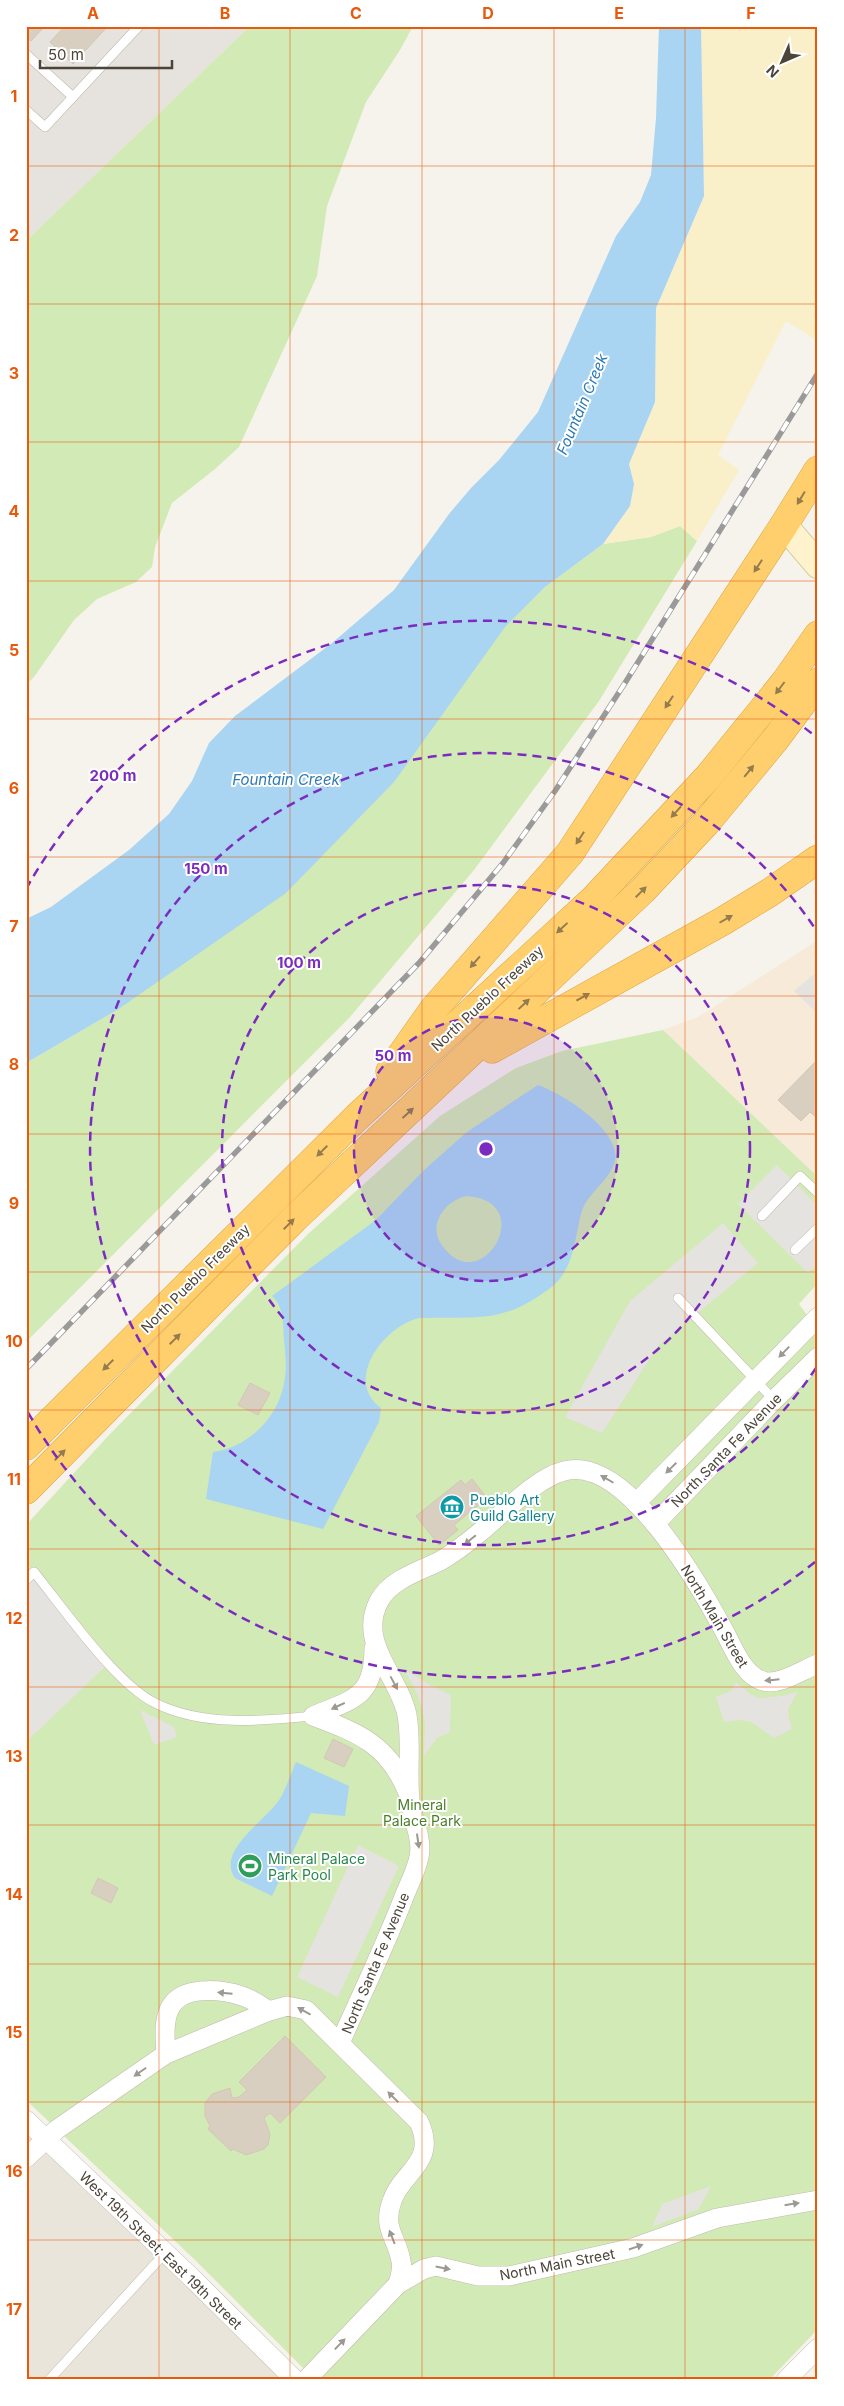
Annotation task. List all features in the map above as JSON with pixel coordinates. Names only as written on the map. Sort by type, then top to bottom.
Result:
[{"type":"highway","points":[[357,1117],[433,1010],[570,853],[818,470]]},
{"type":"highway","name":"North Pueblo Freeway","points":[[26,1446],[357,1117],[594,899],[644,847],[745,733],[813,641]]},
{"type":"highway","name":"North Pueblo Freeway","points":[[26,1490],[294,1219],[643,890],[706,823],[774,741],[818,682]]},
{"type":"highway","points":[[450,1074],[534,1024],[730,916],[769,893],[818,859]]},
{"type":"main road","points":[[784,525],[818,544]]},
{"type":"main road","points":[[784,525],[818,565]]},
{"type":"street","name":"North Santa Fe Avenue","points":[[636,1503],[818,1317]]},
{"type":"street","name":"North Santa Fe Avenue","points":[[313,1716],[349,1700],[365,1689],[374,1670],[373,1622],[376,1609],[388,1589],[462,1547],[534,1487],[556,1474],[569,1470],[585,1470],[611,1482],[636,1503],[655,1524],[774,1400],[818,1358]]},
{"type":"street","name":"North Main Street","points":[[655,1524],[701,1590],[750,1673],[766,1682],[778,1680],[818,1664]]},
{"type":"street","name":"North Santa Fe Avenue","points":[[374,1639],[382,1662],[401,1697],[406,1714],[410,1762],[410,1800]]},
{"type":"street","name":"North Santa Fe Avenue","points":[[26,2158],[51,2135],[166,2054],[269,2011],[287,2006],[306,2010],[340,2043],[390,1931],[420,1856],[410,1800],[401,1775],[391,1761],[363,1736],[313,1716]]},
{"type":"street","points":[[166,2054],[166,2021],[174,2002],[186,1995],[198,1991],[232,1993],[255,2001],[269,2011]]},
{"type":"street","points":[[340,2043],[418,2122],[424,2132],[424,2143],[418,2164],[392,2199],[389,2210],[390,2235],[402,2261],[398,2284]]},
{"type":"street","name":"West 19th Street; East 19th Street","points":[[26,2120],[51,2135],[165,2253],[295,2380]]},
{"type":"street","name":"North Main Street","points":[[306,2380],[398,2284],[424,2269],[436,2266],[494,2277],[534,2272],[633,2248],[717,2218],[818,2200]]},
{"type":"street","points":[[786,2380],[818,2348]]},
{"type":"lane","points":[[26,110],[45,127],[139,26]]},
{"type":"lane","points":[[26,54],[73,98]]},
{"type":"lane","points":[[762,1216],[800,1176],[818,1193]]},
{"type":"lane","points":[[796,1250],[818,1228]]},
{"type":"lane","points":[[678,1298],[774,1400]]},
{"type":"lane","points":[[26,1580],[34,1572],[130,1686],[155,1703],[183,1713],[211,1718],[265,1721],[313,1716]]},
{"type":"lane","points":[[49,2380],[165,2253]]},
{"type":"shaded area","points":[[26,26],[250,26],[26,241]]},
{"type":"shaded area","points":[[818,940],[818,1177],[663,1030],[698,1017]]},
{"type":"shaded area","points":[[818,971],[818,1014],[794,991]]},
{"type":"shaded area","points":[[777,1165],[818,1206],[818,1263],[808,1273],[738,1204]]},
{"type":"shaded area","points":[[723,1223],[758,1263],[658,1346],[602,1433],[565,1417],[630,1301]]},
{"type":"shaded area","points":[[26,1562],[109,1663],[26,1742]]},
{"type":"shaded area","points":[[403,1668],[430,1685],[451,1695],[450,1732],[437,1738],[424,1756],[425,1723],[421,1704]]},
{"type":"shaded area","points":[[736,1682],[750,1694],[759,1698],[783,1696],[798,1691],[788,1709],[792,1729],[774,1738],[751,1722],[740,1720],[724,1722],[716,1697],[731,1691]]},
{"type":"shaded area","points":[[140,1710],[174,1727],[177,1737],[154,1745]]},
{"type":"shaded area","points":[[358,1845],[399,1866],[338,1997],[297,1977]]},
{"type":"shaded area","points":[[26,2120],[295,2380],[26,2380]]},
{"type":"shaded area","points":[[711,2186],[699,2209],[652,2227],[662,2204]]},
{"type":"green space","points":[[250,26],[413,26],[400,50],[366,102],[327,206],[317,276],[239,447],[172,503],[155,547],[152,567],[136,582],[97,599],[74,620],[34,677],[26,685],[26,241]]},
{"type":"green space","points":[[680,526],[697,541],[599,701],[474,870],[350,1017],[26,1342],[26,1063],[117,1010],[545,587],[603,544],[651,537]]},
{"type":"green space","name":"Mineral Palace Park","points":[[663,1030],[818,1177],[818,1283],[799,1304],[818,1330],[818,2329],[769,2380],[315,2380],[194,2259],[26,2100],[26,1525],[110,1434],[308,1234],[440,1116],[516,1068],[562,1051]]},
{"type":"sand","points":[[701,26],[818,26],[818,341],[786,321],[718,455],[739,470],[697,541],[680,526],[651,537],[603,544],[630,506],[634,484],[629,464],[655,402],[656,308],[704,196]]},
{"type":"water","name":"Fountain Creek","points":[[659,26],[701,26],[704,196],[656,308],[655,402],[629,464],[634,484],[630,506],[603,544],[545,587],[505,627],[394,782],[286,893],[117,1010],[26,1063],[26,919],[51,907],[129,850],[169,814],[192,781],[209,743],[235,716],[332,643],[394,590],[449,514],[471,488],[499,460],[538,412],[616,236],[640,202],[651,175],[656,118]]},
{"type":"water","points":[[538,1085],[549,1089],[576,1105],[602,1127],[611,1140],[615,1152],[614,1164],[607,1177],[587,1200],[581,1214],[572,1255],[564,1273],[549,1289],[516,1308],[488,1316],[420,1318],[407,1322],[382,1342],[373,1355],[367,1369],[366,1383],[370,1396],[381,1408],[379,1422],[323,1529],[206,1499],[213,1452],[239,1444],[251,1436],[270,1416],[282,1391],[286,1368],[283,1322],[279,1305],[272,1296],[376,1220],[424,1170],[467,1132]],"holes":[[[466,1196],[488,1201],[499,1213],[501,1227],[497,1242],[487,1255],[474,1262],[459,1260],[444,1248],[439,1240],[437,1224],[440,1216],[450,1204]]]},
{"type":"water","points":[[296,1762],[349,1786],[345,1816],[311,1813],[272,1896],[235,1878],[231,1867],[232,1857],[246,1835],[275,1806],[281,1797]]},
{"type":"building","points":[[26,26],[45,26],[31,41],[26,37]]},
{"type":"building","points":[[65,26],[108,26],[73,64],[50,42]]},
{"type":"building","points":[[818,1059],[818,1119],[810,1112],[801,1121],[778,1100]]},
{"type":"building","points":[[250,1383],[270,1393],[258,1415],[238,1405]]},
{"type":"building","name":"Pueblo Art Guild Gallery","points":[[472,1479],[487,1498],[454,1525],[458,1530],[439,1545],[416,1516],[461,1480],[465,1485]]},
{"type":"building","points":[[333,1739],[353,1749],[344,1767],[324,1758]]},
{"type":"building","points":[[98,1878],[118,1888],[111,1903],[91,1893]]},
{"type":"building","points":[[285,2036],[326,2077],[280,2123],[270,2113],[264,2118],[270,2134],[268,2145],[264,2149],[246,2155],[233,2149],[231,2151],[208,2129],[210,2126],[205,2116],[205,2103],[212,2094],[230,2088],[232,2098],[239,2097],[247,2090],[239,2082]]},
{"type":"railway","points":[[26,1369],[419,963],[503,863],[555,791],[625,683],[818,373]]},
{"type":"place","name":"Pueblo Art Guild Gallery","points":[[452,1507]]},
{"type":"place","name":"Mineral Palace Park Pool","points":[[250,1866]]}]
